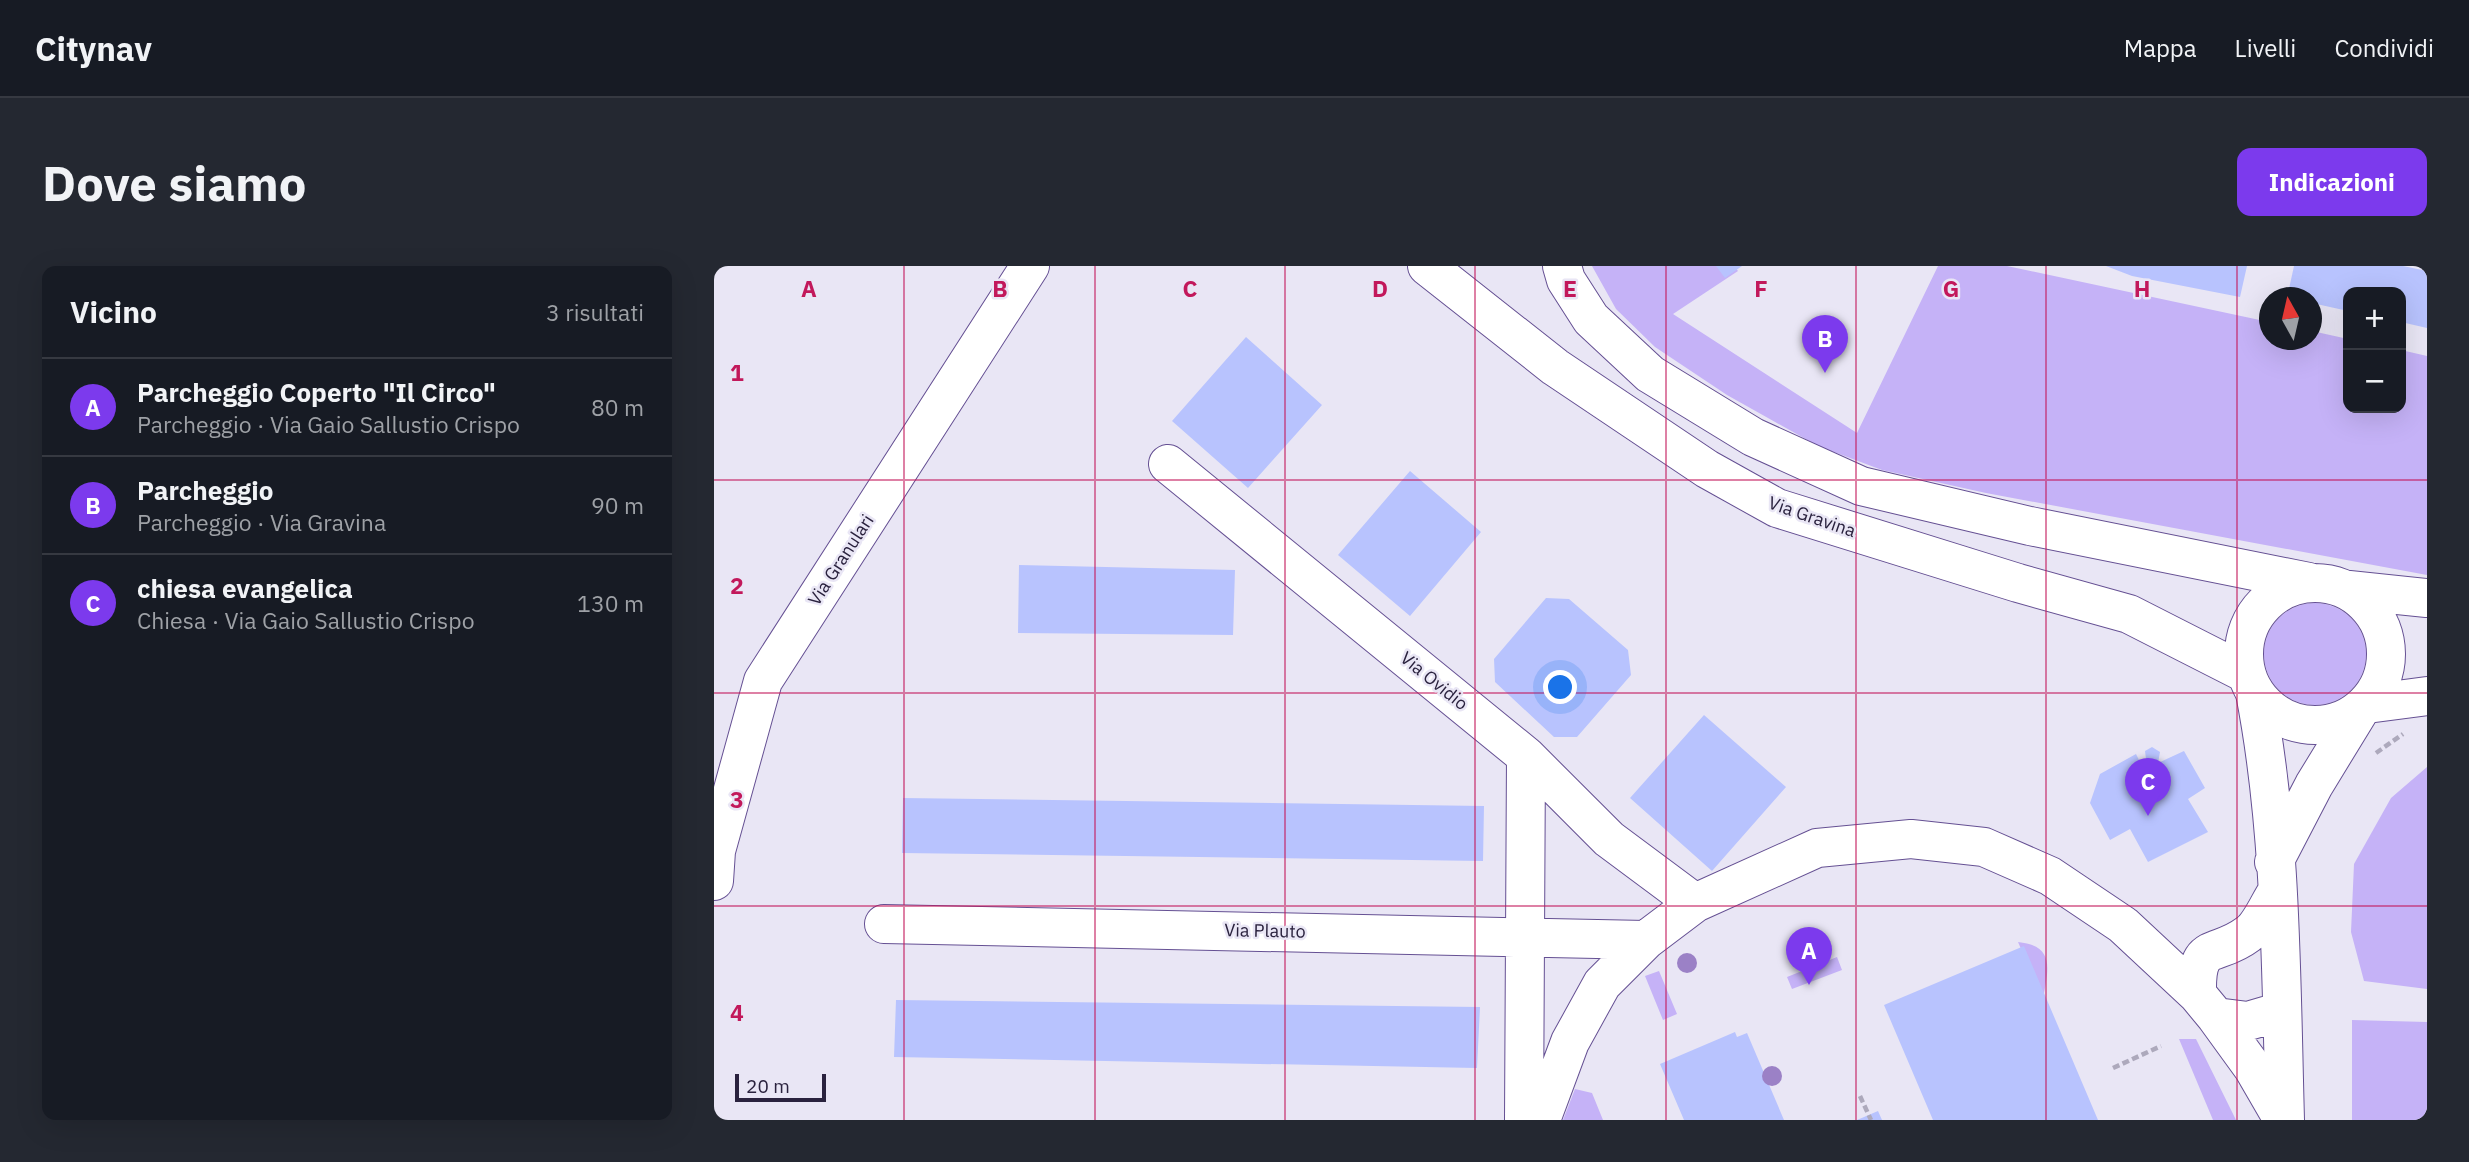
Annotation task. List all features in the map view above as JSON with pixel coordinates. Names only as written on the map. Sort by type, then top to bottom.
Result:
[{"type":"street","name":"Via Granulari","points":[[714,881],[716,851],[763,681],[1030,266]]},
{"type":"street","name":"Via Gravina","points":[[1427,266],[1555,367],[1707,469],[1777,508],[2018,583],[2130,614],[2250,683]]},
{"type":"street","points":[[1446,266],[1457,266]]},
{"type":"street","points":[[1562,266],[1566,280],[1591,319],[1650,374],[1753,437],[1861,486],[2030,526],[2309,582],[2329,583],[2349,590],[2427,598]]},
{"type":"street","name":"Via Ovidio","points":[[1168,464],[1526,756],[1609,839],[1695,903]]},
{"type":"street","points":[[2284,1120],[2282,1011],[2265,748],[2244,643],[2252,620],[2267,600],[2285,589],[2309,582]]},
{"type":"street","points":[[2206,1005],[2196,970],[2201,958],[2214,949],[2251,933],[2314,785],[2362,708],[2381,685],[2387,663],[2386,640],[2373,612],[2349,590]]},
{"type":"street","points":[[2250,683],[2273,713],[2298,724],[2324,726],[2362,708],[2427,696]]},
{"type":"street","points":[[1524,1120],[1526,756]]},
{"type":"street","points":[[1541,1120],[1570,1042],[1602,984],[1646,940],[1695,903],[1817,848],[1911,839],[1984,847],[2050,876],[2123,925],[2206,1005],[2253,1068],[2284,1120]]},
{"type":"street","name":"Via Plauto","points":[[884,924],[1523,935],[1646,940]]},
{"type":"street","points":[[2123,925],[2185,947],[2214,949]]},
{"type":"street","points":[[2206,1005],[2248,1021],[2282,1011]]},
{"type":"path","points":[[2367,762],[2405,733]]},
{"type":"path","points":[[2113,1068],[2161,1046]]},
{"type":"path","points":[[1860,1096],[1871,1120]]},
{"type":"shaded area","points":[[1592,266],[1734,266],[1738,271],[1673,314],[1857,433],[1938,266],[2007,266],[2259,320],[2259,350],[2322,350],[2322,333],[2343,338],[2343,413],[2406,413],[2406,351],[2427,356],[2427,575],[1986,493],[1882,470],[1818,446],[1727,395],[1655,347],[1616,309]]},
{"type":"shaded area","points":[[2315,603],[2335,607],[2351,618],[2362,634],[2366,654],[2362,674],[2351,690],[2335,701],[2315,705],[2295,701],[2279,690],[2268,674],[2264,654],[2268,634],[2279,618],[2295,607]]},
{"type":"shaded area","points":[[2427,767],[2427,989],[2364,981],[2351,932],[2354,864],[2391,798]]},
{"type":"shaded area","points":[[2018,942],[2030,944],[2044,954],[2047,961],[2047,978],[2043,999]]},
{"type":"shaded area","points":[[1837,957],[1842,970],[1792,989],[1787,977]]},
{"type":"shaded area","points":[[1659,971],[1677,1014],[1663,1020],[1645,976]]},
{"type":"shaded area","points":[[2352,1020],[2427,1022],[2427,1120],[2352,1120]]},
{"type":"shaded area","points":[[2179,1039],[2196,1039],[2236,1120],[2213,1120]]},
{"type":"shaded area","points":[[1575,1089],[1592,1093],[1603,1120],[1563,1120]]},
{"type":"building","points":[[1716,266],[1742,266],[1725,278]]},
{"type":"building","points":[[2106,266],[2247,266],[2240,297],[2132,276]]},
{"type":"building","points":[[2294,266],[2403,266],[2427,271],[2427,328],[2406,323],[2406,287],[2343,287],[2343,310],[2322,305],[2322,287],[2289,287]]},
{"type":"building","points":[[1246,337],[1322,405],[1248,488],[1172,421]]},
{"type":"building","points":[[1410,471],[1481,532],[1410,616],[1338,555]]},
{"type":"building","points":[[1019,565],[1235,570],[1233,635],[1018,633]]},
{"type":"building","points":[[1546,598],[1569,599],[1628,650],[1631,675],[1577,737],[1554,737],[1495,682],[1494,659]]},
{"type":"building","points":[[1704,715],[1786,787],[1712,871],[1630,798]]},
{"type":"building","points":[[2152,747],[2160,752],[2158,763],[2184,751],[2205,788],[2188,799],[2208,832],[2148,862],[2130,829],[2110,840],[2090,803],[2100,774],[2136,754],[2140,762],[2146,759],[2145,751]]},
{"type":"building","points":[[903,798],[1484,806],[1483,861],[902,853]]},
{"type":"building","points":[[2024,946],[2098,1120],[1933,1120],[1884,1005]]},
{"type":"building","points":[[896,1000],[1480,1007],[1477,1068],[894,1057]]},
{"type":"building","points":[[1735,1032],[1737,1037],[1747,1033],[1784,1120],[1684,1120],[1660,1064]]},
{"type":"building","points":[[1878,1111],[1882,1120],[1857,1120]]},
{"type":"place","name":"Parcheggio","points":[[1825,373]]},
{"type":"place","name":"chiesa evangelica","points":[[2148,816]]},
{"type":"place","name":"Parcheggio Coperto \"Il Circo\"","points":[[1809,985]]}]
